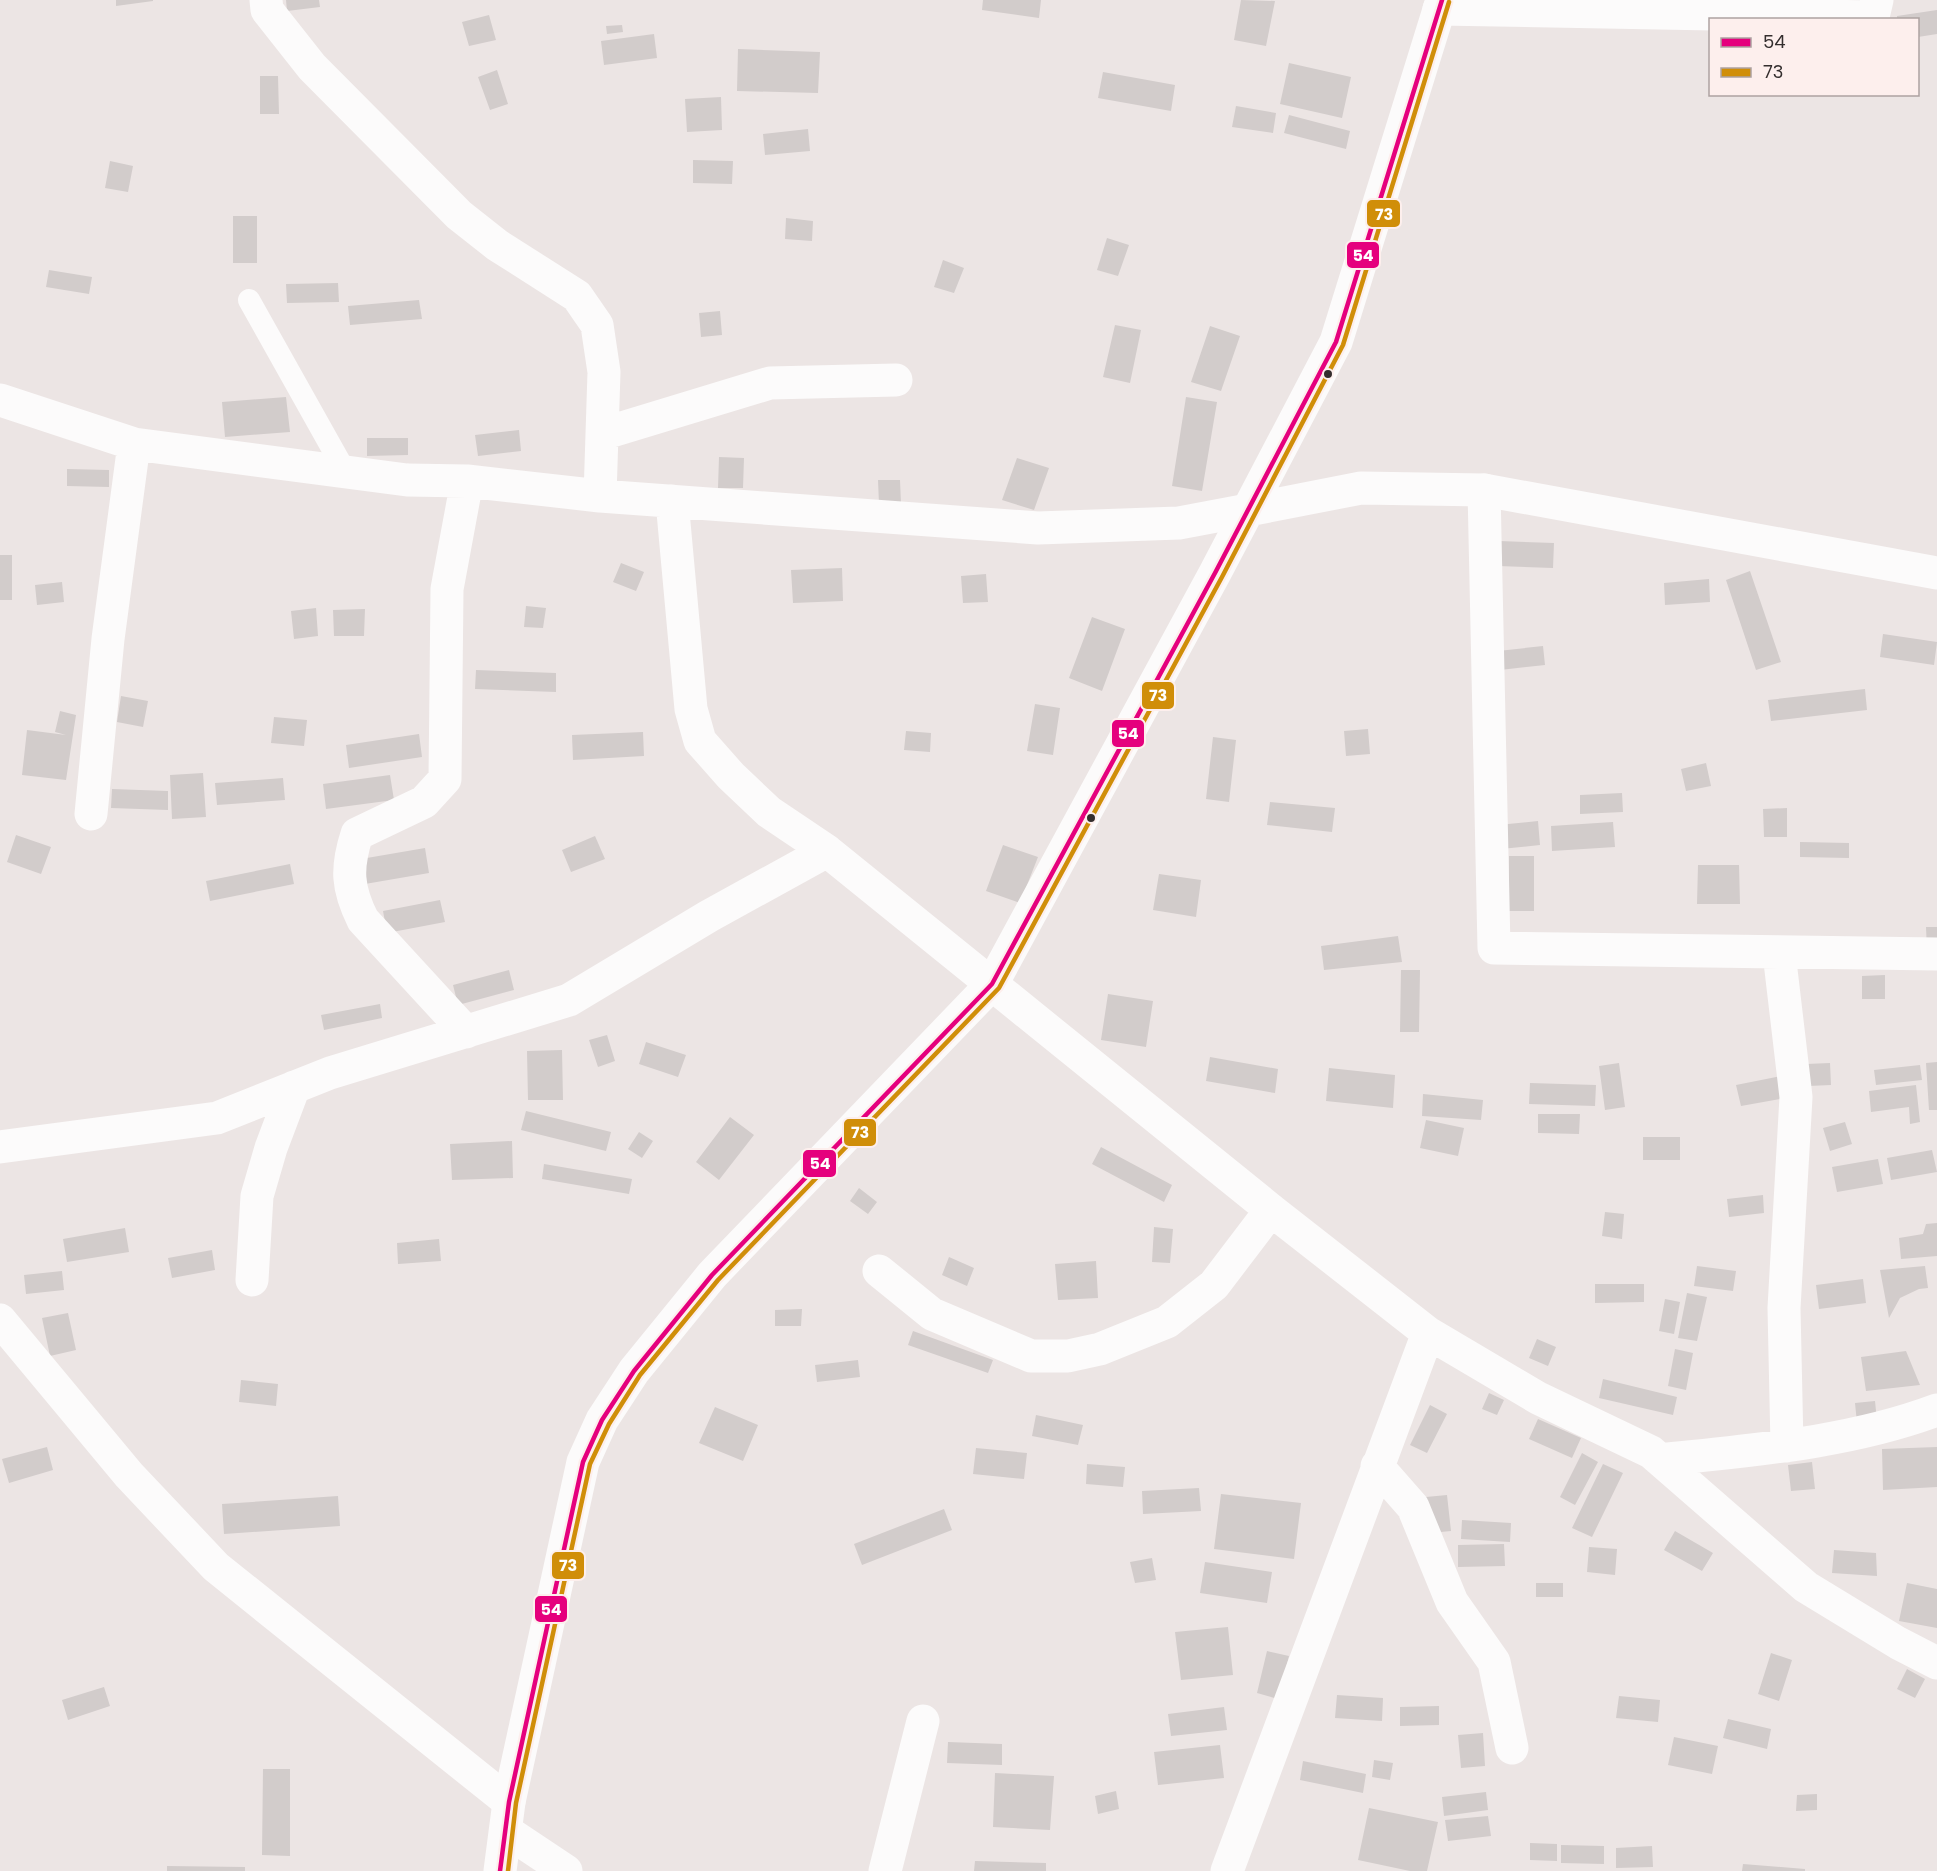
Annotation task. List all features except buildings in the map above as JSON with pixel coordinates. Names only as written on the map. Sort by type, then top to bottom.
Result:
[{"type":"street","points":[[266,0],[267,10],[312,67],[459,215],[497,245],[577,296],[597,325],[604,372],[600,496]]},
{"type":"street","points":[[500,1871],[508,1816],[583,1462],[602,1420],[634,1371],[712,1275],[992,984],[1336,342],[1441,4],[1873,17],[1877,0]]},
{"type":"street","points":[[602,434],[770,383],[896,380]]},
{"type":"street","points":[[0,400],[134,444],[407,480],[467,481],[600,496],[1038,528],[1179,523],[1361,488],[1484,490],[1937,573]]},
{"type":"street","points":[[91,814],[108,639],[134,444]]},
{"type":"street","points":[[466,1032],[363,920],[352,897],[350,857],[357,834],[424,801],[445,779],[447,589],[467,481]]},
{"type":"street","points":[[1484,490],[1494,948],[1937,954]]},
{"type":"street","points":[[672,501],[691,709],[700,741],[769,812],[827,851],[1271,1210],[1428,1333],[1538,1398],[1651,1452],[1806,1587],[1937,1663]]},
{"type":"street","points":[[0,1148],[217,1118],[330,1073],[569,1000],[709,916],[827,851]]},
{"type":"street","points":[[1779,953],[1796,1097],[1784,1308],[1787,1446]]},
{"type":"street","points":[[252,1280],[257,1196],[271,1148],[294,1087]]},
{"type":"street","points":[[879,1271],[932,1314],[1032,1356],[1068,1356],[1100,1349],[1167,1322],[1214,1285],[1271,1210]]},
{"type":"street","points":[[0,1320],[129,1475],[216,1567],[508,1816],[566,1871]]},
{"type":"street","points":[[1227,1871],[1428,1333]]},
{"type":"street","points":[[1660,1460],[1787,1446],[1904,1423],[1937,1410]]},
{"type":"street","points":[[1377,1466],[1413,1507],[1452,1602],[1494,1662],[1512,1748]]},
{"type":"street","points":[[885,1871],[923,1721]]},
{"type":"lane","points":[[249,300],[346,472]]},
{"type":"transit line","name":"54","points":[[500,1871],[509,1802],[583,1462],[602,1420],[634,1371],[712,1275],[992,984],[1215,573],[1336,342],[1442,0]]},
{"type":"transit line","name":"73","points":[[508,1871],[516,1803],[590,1464],[609,1424],[640,1375],[718,1280],[999,988],[1222,577],[1343,345],[1449,2]]}]
